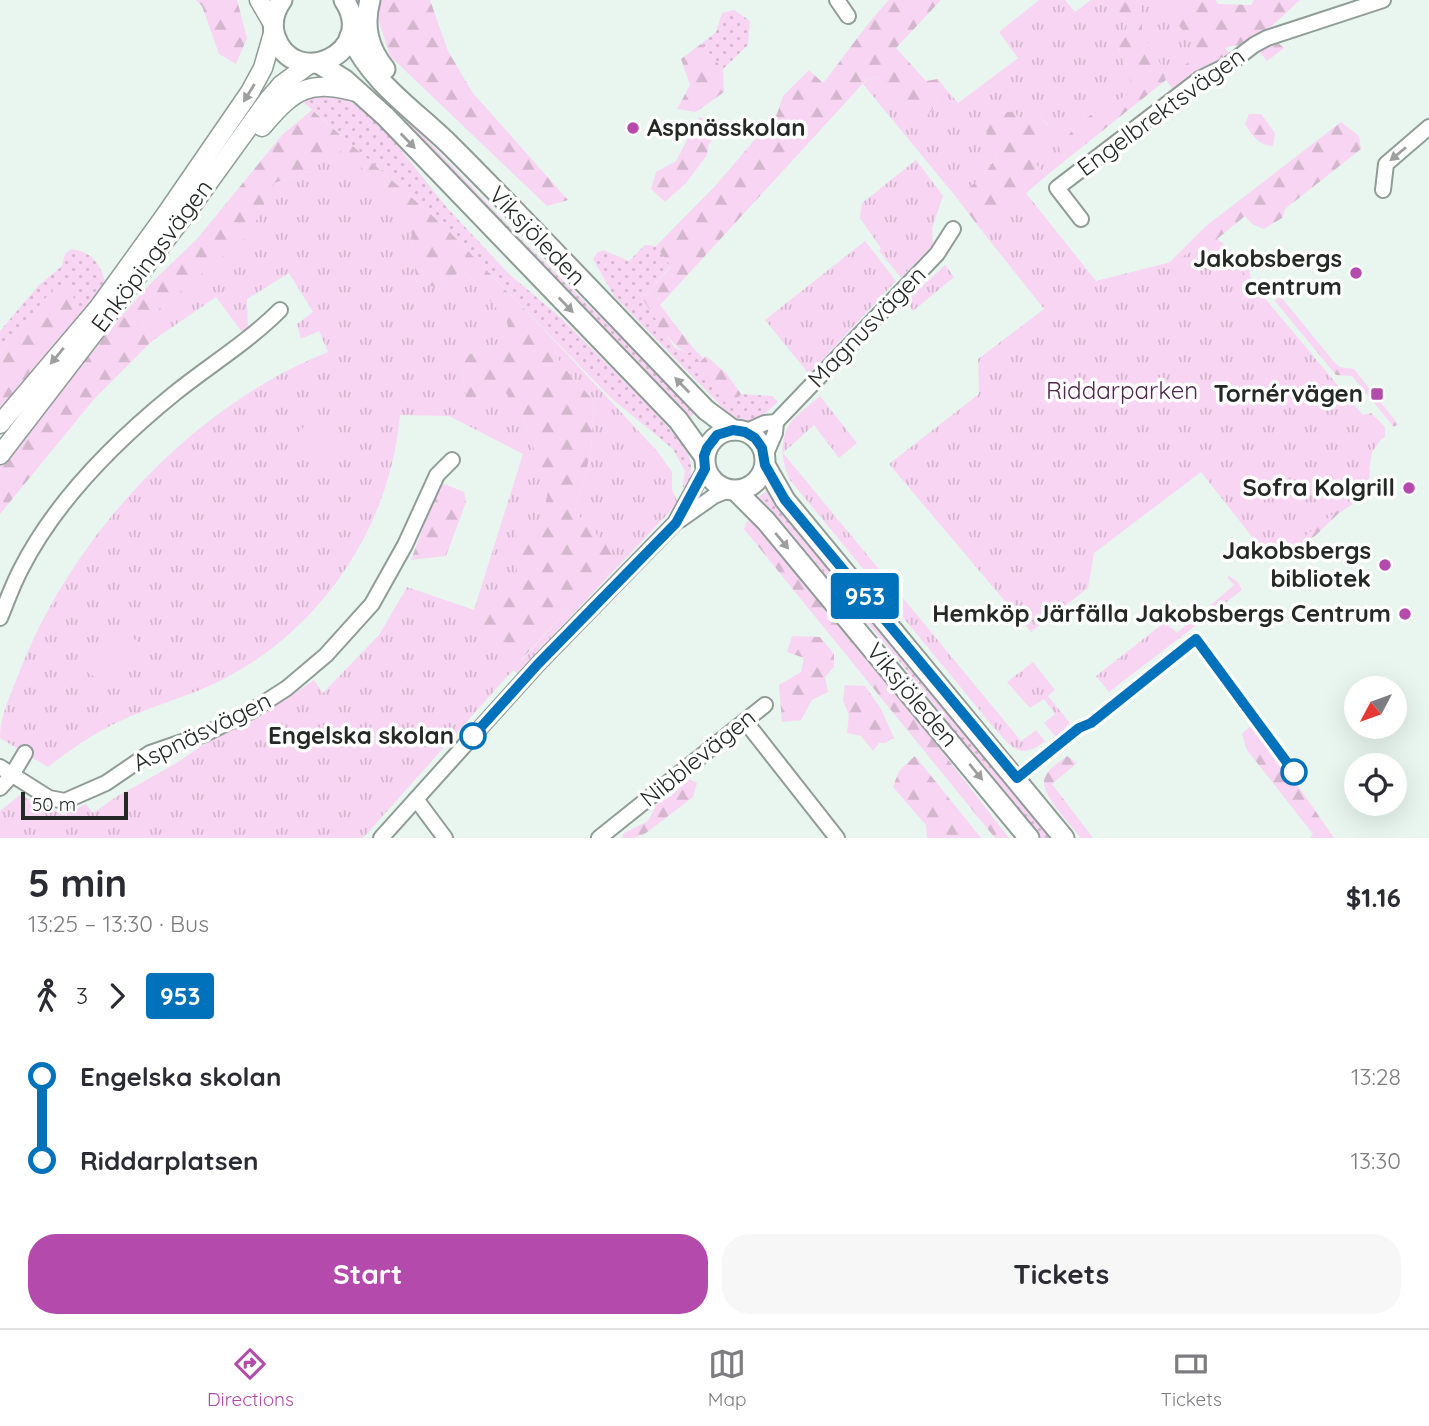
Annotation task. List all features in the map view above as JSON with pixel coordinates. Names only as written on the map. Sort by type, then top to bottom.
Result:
[{"type":"main road","points":[[274,27],[275,12],[282,0]]},
{"type":"main road","points":[[370,0],[366,24],[372,51],[388,74],[449,145]]},
{"type":"main road","points":[[314,63],[338,54],[350,36],[352,20],[348,2]]},
{"type":"main road","name":"Viksjöleden","points":[[274,27],[276,39],[286,53],[294,59],[314,63],[360,93],[386,117],[678,420],[705,463]]},
{"type":"main road","name":"Viksjöleden","points":[[350,36],[361,58],[375,75],[449,145],[706,410],[739,431]]},
{"type":"main road","points":[[739,431],[755,438],[762,448],[765,461],[758,480],[752,486],[732,491],[718,486],[710,479],[705,463],[707,448],[717,435],[739,431]]},
{"type":"main road","name":"Viksjöleden","points":[[765,461],[785,500],[1064,838]]},
{"type":"main road","name":"Viksjöleden","points":[[732,491],[775,531],[1029,838]]},
{"type":"street","points":[[258,0],[274,27]]},
{"type":"street","points":[[837,0],[848,16]]},
{"type":"street","name":"Engelbrektsvägen","points":[[1081,219],[1057,188],[1201,78],[1228,65],[1260,41],[1382,0]]},
{"type":"street","name":"Enköpingsvägen","points":[[0,424],[99,307],[250,92],[263,68],[274,27]]},
{"type":"street","name":"Enköpingsvägen","points":[[0,455],[190,208],[269,99],[281,85],[314,63]]},
{"type":"street","points":[[190,208],[278,107],[296,93],[313,87],[334,86],[360,93]]},
{"type":"street","points":[[1383,190],[1386,164],[1429,127]]},
{"type":"street","name":"Magnusvägen","points":[[765,461],[776,422],[937,254],[953,229]]},
{"type":"street","points":[[0,618],[21,568],[48,526],[84,480],[130,432],[175,393],[259,330],[279,310]]},
{"type":"street","name":"Magnusvägen","points":[[739,431],[776,422]]},
{"type":"street","name":"Aspnäsvägen","points":[[6,771],[49,798],[65,801],[106,783],[150,753],[205,734],[253,710],[287,688],[326,655],[372,604],[405,545],[437,475],[452,460]]},
{"type":"street","points":[[676,523],[705,463]]},
{"type":"street","points":[[382,838],[538,664],[676,523],[714,496],[732,491]]},
{"type":"street","name":"Nibblevägen","points":[[599,838],[765,705]]},
{"type":"street","points":[[745,721],[837,838]]},
{"type":"street","points":[[0,788],[6,771],[25,753]]},
{"type":"street","points":[[416,799],[444,838]]},
{"type":"green space","points":[[196,0],[237,0],[247,38],[236,64],[219,54],[202,6]]},
{"type":"green space","points":[[381,0],[430,0],[448,51],[472,92],[568,200],[547,206],[390,56],[376,12]]},
{"type":"green space","points":[[889,0],[941,0],[896,48],[926,81],[938,79],[945,88],[931,112],[924,117],[901,101],[883,77],[867,79],[660,305],[694,349],[689,353],[683,350],[657,329],[659,324],[642,298],[671,267],[656,246],[715,186],[777,114],[783,96],[809,70],[823,83]]},
{"type":"green space","points":[[1039,0],[1065,0],[1075,12],[1091,0],[1098,0],[1127,20],[1126,35],[1118,48],[1134,91],[1082,120],[1058,146],[1067,159],[1046,176],[1029,155],[1048,125],[1039,115],[1025,127],[1014,111],[1001,113],[986,127],[987,143],[998,155],[982,177],[956,197],[863,84],[868,79],[883,77],[901,101],[924,117],[931,112],[945,88],[958,103],[1018,58],[999,32]]},
{"type":"green space","points":[[1098,0],[1137,0],[1142,7],[1142,32],[1159,61],[1166,80],[1067,159],[1058,146],[1082,120],[1133,91],[1118,47],[1126,35],[1127,20]]},
{"type":"green space","points":[[1137,0],[1186,0],[1170,14],[1200,53],[1171,76],[1180,87],[1175,92],[1166,80],[1159,61],[1142,32],[1142,7]]},
{"type":"green space","points":[[1186,0],[1215,0],[1218,4],[1251,5],[1254,0],[1300,0],[1265,32],[1284,48],[1267,61],[1249,47],[1238,45],[1225,48],[1230,54],[1231,70],[1180,87],[1171,76],[1169,14]]},
{"type":"green space","points":[[734,10],[750,21],[748,45],[723,69],[701,44],[716,32],[722,13]]},
{"type":"green space","points":[[701,44],[723,69],[724,92],[696,112],[677,109],[690,85],[681,59]]},
{"type":"green space","points":[[329,93],[360,106],[381,125],[448,209],[509,274],[560,317],[657,414],[687,450],[691,479],[686,492],[683,486],[685,471],[673,449],[611,398],[444,226],[300,99]]},
{"type":"green space","points":[[312,110],[444,226],[552,338],[560,363],[594,401],[591,452],[575,512],[613,550],[611,562],[521,660],[509,660],[475,617],[516,532],[529,438],[522,413],[466,398],[461,358],[486,347],[513,343],[506,319],[462,269],[440,289],[416,281],[412,237],[325,148],[312,171],[275,183],[249,235],[142,323],[152,341],[95,398],[0,514],[0,464],[49,398],[149,285],[196,240],[283,134]]},
{"type":"green space","points":[[1014,111],[1039,115],[1048,126],[1030,155],[1046,176],[982,231],[956,197],[982,177],[998,155],[986,143],[986,126],[1001,113]]},
{"type":"green space","points":[[1249,114],[1261,114],[1275,133],[1273,146],[1260,142],[1250,132],[1245,124]]},
{"type":"green space","points":[[699,117],[723,126],[709,144],[707,155],[686,183],[665,202],[651,189],[656,172],[676,161]]},
{"type":"green space","points":[[406,118],[694,414],[689,418],[403,123]]},
{"type":"green space","points":[[1341,122],[1359,136],[1361,149],[1285,209],[1282,218],[1264,229],[1252,224],[1245,216],[1217,239],[1248,264],[1252,283],[1151,274],[1171,261],[1206,226]]},
{"type":"green space","points":[[325,147],[346,153],[407,213],[416,281],[440,289],[462,269],[506,319],[514,343],[486,347],[461,358],[466,398],[505,392],[522,413],[529,438],[549,485],[542,523],[516,532],[517,571],[497,605],[475,617],[509,660],[522,660],[611,561],[612,550],[575,512],[591,452],[594,401],[560,363],[552,338],[657,451],[672,472],[672,490],[678,503],[517,673],[513,670],[363,838],[0,838],[0,811],[20,795],[63,815],[86,804],[93,813],[210,740],[258,718],[314,680],[323,693],[379,635],[407,587],[474,610],[523,454],[449,416],[400,415],[393,458],[381,500],[363,539],[341,576],[314,610],[283,640],[248,665],[209,686],[131,716],[101,731],[48,767],[0,738],[6,705],[42,622],[70,573],[104,526],[142,482],[184,441],[230,406],[278,376],[328,352],[319,331],[301,339],[297,324],[313,312],[289,273],[247,299],[248,329],[242,332],[216,297],[152,341],[142,323],[249,235],[275,183],[312,171]]},
{"type":"green space","points":[[916,160],[943,196],[932,228],[933,245],[901,278],[879,251],[881,248],[860,218],[862,203]]},
{"type":"green space","name":"Riddarparken","points":[[1025,192],[1096,281],[1171,262],[1216,240],[1382,438],[1372,452],[1366,488],[1272,562],[1201,472],[1094,553],[1088,588],[1031,632],[889,464],[979,394],[978,359],[1044,309],[982,231]]},
{"type":"green space","points":[[865,241],[896,281],[809,374],[765,320]]},
{"type":"green space","points":[[645,245],[656,246],[671,266],[642,298],[675,348],[689,353],[694,349],[703,358],[699,363],[734,404],[741,394],[772,396],[778,402],[761,417],[745,421],[729,414],[614,296],[593,259],[603,250],[629,261]]},
{"type":"green space","points":[[71,249],[84,252],[94,260],[105,283],[82,316],[55,287],[0,353],[0,331],[39,285],[62,266],[65,254]]},
{"type":"green space","points":[[945,265],[954,277],[913,311],[909,305],[911,297]]},
{"type":"green space","points":[[55,287],[70,289],[82,316],[0,414],[0,353]]},
{"type":"green space","points":[[1281,297],[1335,363],[1340,367],[1354,369],[1398,424],[1394,427],[1352,376],[1336,375],[1274,300]]},
{"type":"green space","points":[[706,356],[726,373],[741,394],[734,404],[728,406],[705,378],[699,363]]},
{"type":"green space","points":[[820,396],[857,443],[839,458],[814,425],[783,453],[785,436],[791,422]]},
{"type":"green space","points":[[1371,413],[1385,427],[1385,437],[1379,440],[1365,461],[1370,470],[1368,489],[1364,497],[1339,513],[1315,536],[1285,556],[1269,555],[1357,416]]},
{"type":"green space","points":[[315,417],[341,445],[321,463],[295,435]]},
{"type":"green space","points":[[783,453],[1021,741],[1036,730],[1045,741],[1021,751],[1003,738],[790,480]]},
{"type":"green space","points":[[444,484],[464,492],[466,502],[446,556],[411,560],[437,490]]},
{"type":"green space","points":[[766,491],[774,504],[926,683],[1050,838],[1039,838],[889,648],[759,497]]},
{"type":"green space","points":[[747,521],[754,522],[873,663],[1009,838],[995,838],[744,529]]},
{"type":"green space","points":[[1227,577],[1238,582],[1242,590],[1109,692],[1096,676],[1165,622],[1177,633],[1185,626],[1178,617],[1183,612],[1191,622],[1234,585]]},
{"type":"green space","points":[[116,627],[142,644],[114,689],[87,672]]},
{"type":"green space","points":[[792,636],[820,637],[834,654],[834,667],[825,677],[828,692],[812,700],[801,720],[782,722],[779,685],[801,672],[804,658],[787,652]]},
{"type":"green space","points":[[1033,662],[1055,690],[1048,696],[1070,723],[1056,737],[1044,723],[1055,714],[1044,699],[1030,708],[1007,682]]},
{"type":"green space","points":[[845,685],[865,686],[881,709],[894,738],[879,743],[873,751],[861,736],[847,733],[849,715],[843,700]]},
{"type":"green space","points":[[1249,727],[1263,735],[1334,838],[1310,838],[1313,834],[1247,750],[1242,734]]},
{"type":"green space","points":[[915,756],[981,838],[927,838],[926,825],[893,787],[899,771]]},
{"type":"green space","points":[[1067,756],[1077,763],[1052,784],[1093,838],[1081,838],[1052,802],[1045,787],[1047,773]]},
{"type":"green space","points":[[689,779],[697,783],[693,797],[646,833],[634,838],[622,838],[624,833],[648,821],[657,804],[671,796]]},
{"type":"bus line","name":"953","points":[[473,736],[538,664],[676,523],[705,469],[704,456],[711,441],[717,435],[733,430],[745,432],[755,438],[765,456],[765,465],[785,500],[1017,778],[1196,639],[1294,772]]},
{"type":"place","name":"Aspnässkolan","points":[[633,128]]},
{"type":"place","name":"Jakobsbergs centrum","points":[[1356,273]]},
{"type":"place","name":"Tornérvägen","points":[[1377,394]]},
{"type":"place","name":"Sofra Kolgrill","points":[[1409,488]]},
{"type":"place","name":"Jakobsbergs bibliotek","points":[[1385,565]]},
{"type":"place","name":"Hemköp Järfälla Jakobsbergs Centrum","points":[[1405,614]]},
{"type":"place","name":"Engelska skolan","points":[[473,736]]}]
